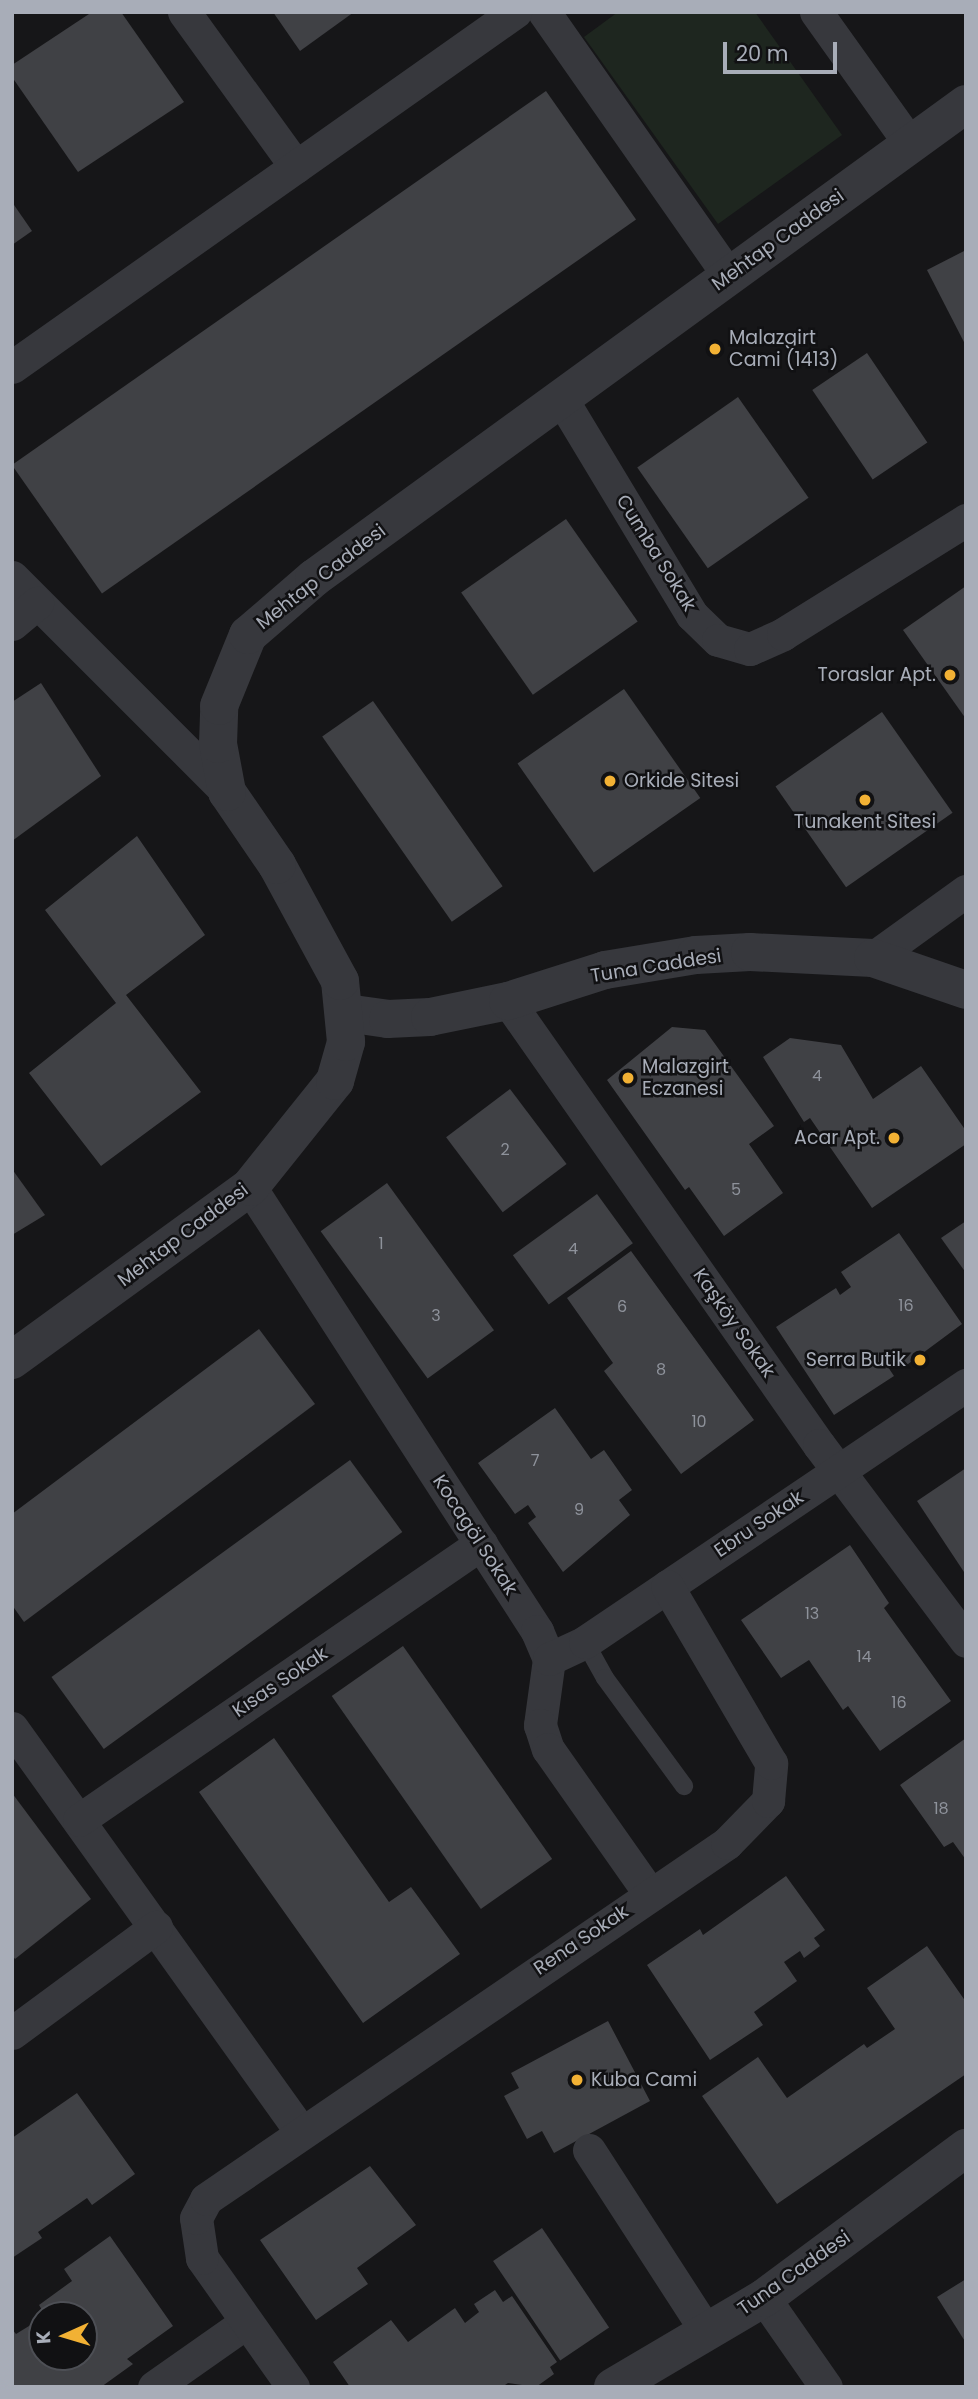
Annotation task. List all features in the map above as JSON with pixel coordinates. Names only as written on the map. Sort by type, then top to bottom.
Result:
[{"type":"street","points":[[184,12],[296,167]]},
{"type":"street","points":[[12,367],[515,12]]},
{"type":"street","points":[[544,12],[729,276]]},
{"type":"street","points":[[816,12],[910,144]]},
{"type":"street","name":"Mehtap Caddesi","points":[[12,1360],[250,1187],[335,1081],[346,1042],[346,1013],[340,981],[277,865],[227,792],[218,744],[219,706],[248,635],[314,578],[966,104]]},
{"type":"street","name":"Cumba Sokak","points":[[561,397],[692,615],[718,640],[750,649],[783,634],[966,520]]},
{"type":"street","points":[[12,578],[227,792]]},
{"type":"street","points":[[12,624],[37,603]]},
{"type":"street","points":[[873,958],[966,891]]},
{"type":"street","name":"Tuna Caddesi","points":[[346,1013],[388,1019],[430,1017],[508,1001],[605,970],[696,955],[750,952],[873,958],[966,990]]},
{"type":"street","name":"Kaşköy Sokak","points":[[508,1001],[819,1445],[841,1469],[966,1641]]},
{"type":"street","name":"Kocagöl Sokak","points":[[250,1187],[537,1632],[549,1659]]},
{"type":"street","name":"Ebru Sokak","points":[[549,1659],[585,1642],[966,1385]]},
{"type":"street","name":"Kısas Sokak","points":[[79,1820],[481,1544]]},
{"type":"street","name":"Rena Sokak","points":[[245,2323],[202,2258],[195,2218],[206,2199],[301,2131],[727,1843],[759,1814],[772,1783],[771,1763],[667,1586]]},
{"type":"street","points":[[549,1659],[540,1725],[548,1749],[650,1894]]},
{"type":"street","points":[[12,1728],[301,2131]]},
{"type":"street","points":[[12,2033],[156,1927]]},
{"type":"street","name":"Tuna Caddesi","points":[[613,2387],[764,2298],[966,2148]]},
{"type":"street","points":[[589,2150],[706,2331]]},
{"type":"street","points":[[764,2298],[826,2387]]},
{"type":"street","points":[[154,2387],[245,2323],[293,2387]]},
{"type":"lane","points":[[585,1642],[605,1678],[684,1786]]},
{"type":"shaded area","points":[[618,12],[755,12],[842,135],[718,224],[584,37]]},
{"type":"building","points":[[92,12],[121,12],[184,102],[78,172],[12,77],[12,65]]},
{"type":"building","points":[[273,12],[354,12],[300,51]]},
{"type":"building","points":[[546,91],[636,220],[102,594],[12,465]]},
{"type":"building","points":[[12,202],[32,231],[12,245]]},
{"type":"building","points":[[966,250],[966,346],[927,270]]},
{"type":"building","points":[[867,353],[927,443],[873,479],[812,390]]},
{"type":"building","points":[[738,397],[809,498],[708,568],[637,468]]},
{"type":"building","points":[[566,519],[638,621],[533,695],[461,592]]},
{"type":"building","name":"Toraslar Apt.","points":[[966,586],[966,719],[903,630]]},
{"type":"building","points":[[41,683],[101,776],[12,841],[12,702]]},
{"type":"building","name":"Orkide Sitesi","points":[[624,689],[700,798],[594,873],[518,764]]},
{"type":"building","points":[[373,701],[503,886],[452,922],[322,737]]},
{"type":"building","name":"Tunakent Sitesi","points":[[882,712],[953,813],[846,887],[776,787]]},
{"type":"building","points":[[137,836],[205,935],[126,995],[201,1092],[101,1166],[29,1073],[116,1003],[45,910]]},
{"type":"building","points":[[672,1027],[705,1030],[774,1126],[749,1144],[783,1193],[724,1236],[689,1187],[685,1190],[607,1080]]},
{"type":"building","name":"Acar Apt.","points":[[790,1038],[841,1045],[873,1099],[921,1066],[966,1131],[966,1144],[872,1208],[810,1118],[804,1122],[763,1057]]},
{"type":"building","points":[[510,1089],[567,1164],[503,1212],[446,1137]]},
{"type":"building","points":[[12,1169],[45,1215],[12,1235]]},
{"type":"building","points":[[387,1183],[494,1330],[428,1378],[321,1231]]},
{"type":"building","points":[[597,1194],[633,1243],[549,1304],[513,1255]]},
{"type":"building","points":[[966,1221],[966,1273],[941,1238]]},
{"type":"building","points":[[899,1233],[962,1324],[904,1367],[899,1360],[888,1367],[894,1376],[834,1415],[776,1327],[836,1288],[840,1295],[851,1287],[841,1272]]},
{"type":"building","points":[[631,1251],[754,1420],[681,1474],[604,1371],[613,1363],[567,1298]]},
{"type":"building","points":[[259,1329],[315,1404],[24,1622],[12,1605],[12,1514]]},
{"type":"building","points":[[555,1408],[591,1459],[604,1450],[632,1490],[619,1500],[630,1515],[563,1572],[528,1523],[536,1517],[528,1505],[515,1514],[478,1463]]},
{"type":"building","points":[[350,1460],[402,1532],[104,1749],[51,1677]]},
{"type":"building","points":[[966,1468],[966,1575],[917,1501]]},
{"type":"building","points":[[850,1545],[889,1603],[884,1608],[951,1701],[880,1751],[848,1706],[843,1710],[809,1660],[781,1678],[741,1620]]},
{"type":"building","points":[[403,1646],[552,1859],[481,1909],[332,1696]]},
{"type":"building","points":[[274,1738],[389,1902],[411,1887],[460,1954],[363,2023],[199,1792]]},
{"type":"building","points":[[966,1738],[966,1860],[953,1842],[944,1847],[900,1785]]},
{"type":"building","points":[[12,1793],[91,1899],[15,1959],[12,1955]]},
{"type":"building","points":[[786,1876],[825,1930],[814,1938],[820,1946],[804,1958],[800,1951],[784,1962],[797,1981],[754,2012],[763,2025],[710,2060],[647,1965],[700,1929],[703,1935]]},
{"type":"building","points":[[927,1946],[966,2002],[966,2074],[777,2204],[702,2096],[758,2057],[787,2098],[864,2044],[867,2048],[895,2029],[867,1988]]},
{"type":"building","name":"Kuba Cami","points":[[608,2021],[650,2101],[554,2153],[542,2131],[527,2139],[504,2096],[519,2088],[511,2073]]},
{"type":"building","points":[[77,2093],[135,2174],[92,2205],[87,2198],[38,2232],[42,2238],[12,2258],[12,2138]]},
{"type":"building","points":[[370,2166],[416,2225],[357,2268],[368,2284],[316,2320],[260,2240]]},
{"type":"building","points":[[542,2228],[609,2327],[560,2360],[493,2261]]},
{"type":"building","points":[[110,2236],[173,2326],[127,2359],[133,2364],[101,2387],[12,2387],[12,2329],[16,2334],[28,2327],[28,2371],[98,2371],[98,2301],[44,2301],[72,2281],[64,2269]]},
{"type":"building","points":[[966,2279],[966,2343],[937,2297]]},
{"type":"building","points":[[495,2290],[503,2302],[512,2296],[557,2362],[550,2367],[554,2374],[536,2387],[508,2383],[502,2387],[350,2387],[333,2362],[391,2320],[408,2342],[455,2308],[465,2323],[479,2312],[474,2304]]},
{"type":"place","name":"Malazgirt Cami (1413)","points":[[715,349]]},
{"type":"place","name":"Toraslar Apt.","points":[[950,675]]},
{"type":"place","name":"Orkide Sitesi","points":[[610,781]]},
{"type":"place","name":"Tunakent Sitesi","points":[[865,800]]},
{"type":"place","name":"Malazgirt Eczanesi","points":[[628,1078]]},
{"type":"place","name":"Acar Apt.","points":[[894,1138]]},
{"type":"place","name":"Serra Butik","points":[[920,1360]]},
{"type":"place","name":"Kuba Cami","points":[[577,2080]]}]
